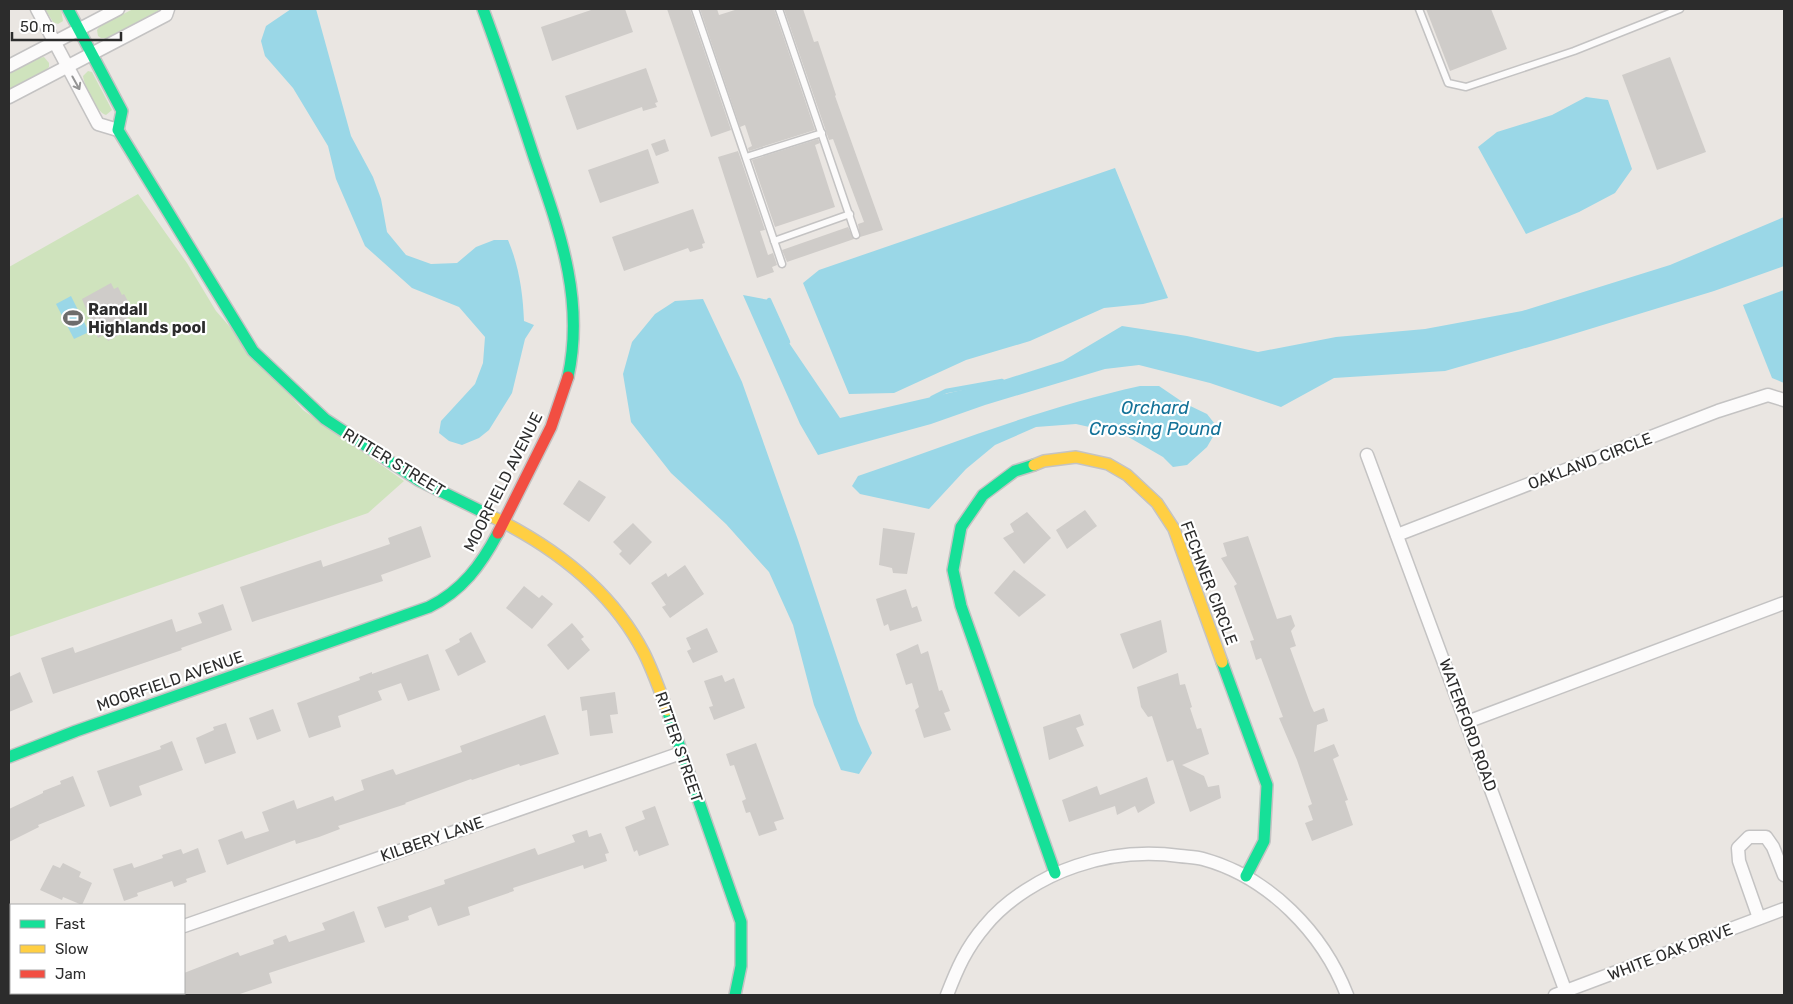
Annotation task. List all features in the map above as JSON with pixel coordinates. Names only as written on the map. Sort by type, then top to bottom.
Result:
[{"type":"street","points":[[37,9],[98,124],[118,130],[122,111],[68,9]]},
{"type":"street","points":[[9,66],[118,9]]},
{"type":"street","points":[[9,97],[166,15],[168,9]]},
{"type":"street","name":"MOORFIELD AVENUE","points":[[9,758],[76,731],[432,606],[447,597],[477,569],[504,522],[552,426],[561,403],[572,358],[573,299],[570,268],[563,241],[483,9]]},
{"type":"street","name":"RITTER STREET","points":[[118,130],[253,351],[325,419],[418,480],[504,522],[545,546],[568,562],[611,604],[644,654],[661,693],[741,922],[741,966],[735,995]]},
{"type":"street","name":"OAKLAND CIRCLE","points":[[1397,535],[1718,411],[1768,395],[1784,400]]},
{"type":"street","name":"WATERFORD ROAD","points":[[1367,455],[1467,722],[1562,994]]},
{"type":"street","name":"FECHNER CIRCLE","points":[[1055,873],[960,606],[953,570],[961,527],[983,494],[1015,471],[1044,461],[1076,457],[1108,464],[1128,475],[1157,502],[1174,529],[1267,785],[1264,842],[1246,876]]},
{"type":"street","points":[[1467,722],[1784,603]]},
{"type":"street","name":"KILBERY LANE","points":[[185,926],[681,753]]},
{"type":"street","points":[[1759,918],[1739,861],[1738,848],[1748,837],[1766,837],[1774,847],[1784,875]]},
{"type":"street","points":[[947,995],[962,958],[986,925],[1019,894],[1055,873],[1097,859],[1132,853],[1170,854],[1203,859],[1246,876],[1284,904],[1314,935],[1340,978],[1347,995]]},
{"type":"street","name":"WHITE OAK DRIVE","points":[[1562,994],[1784,909]]},
{"type":"lane","points":[[779,9],[856,235]]},
{"type":"lane","points":[[1419,9],[1448,83],[1466,87],[1574,50],[1680,9]]},
{"type":"lane","points":[[698,10],[782,264]]},
{"type":"lane","points":[[746,157],[822,133]]},
{"type":"lane","points":[[774,241],[850,214]]},
{"type":"green space","points":[[45,9],[61,9],[63,21],[58,24],[53,22]]},
{"type":"green space","points":[[133,9],[159,9],[107,38],[98,36],[97,30],[100,26]]},
{"type":"green space","points":[[44,57],[49,63],[49,67],[46,70],[9,89],[9,74]]},
{"type":"green space","points":[[88,71],[92,72],[112,110],[106,115],[95,104],[86,86],[83,76]]},
{"type":"green space","points":[[138,194],[187,263],[216,311],[303,410],[404,481],[368,513],[9,637],[9,267]]},
{"type":"water","points":[[291,9],[316,9],[351,136],[373,177],[381,199],[387,232],[406,255],[431,264],[457,263],[476,247],[494,240],[508,240],[520,280],[524,321],[534,325],[525,339],[512,393],[489,430],[479,438],[462,445],[449,441],[439,433],[441,421],[475,384],[483,363],[485,337],[459,307],[412,288],[365,246],[336,179],[328,146],[293,88],[265,56],[261,41],[266,26]]},
{"type":"water","points":[[1586,97],[1608,100],[1632,169],[1615,193],[1579,212],[1526,234],[1478,147],[1497,132],[1552,115]]},
{"type":"water","points":[[1115,168],[1168,298],[1143,304],[1104,308],[1030,341],[966,360],[894,393],[849,394],[803,283],[819,270]]},
{"type":"water","points":[[1784,217],[1784,266],[1714,291],[1445,371],[1334,378],[1281,407],[1210,383],[1139,365],[1105,369],[985,405],[931,424],[818,455],[800,424],[743,295],[769,300],[785,337],[840,418],[997,382],[1063,361],[1122,326],[1187,336],[1258,352],[1336,337],[1425,329],[1522,311],[1670,265]]},
{"type":"water","points":[[1784,290],[1784,383],[1772,378],[1743,305]]},
{"type":"water","name":"Randall Highlands pool","points":[[71,296],[89,332],[74,339],[56,304]]},
{"type":"water","points":[[703,299],[742,382],[798,540],[858,721],[872,753],[859,774],[841,770],[814,705],[793,625],[769,572],[726,524],[671,473],[631,422],[623,374],[632,342],[655,314],[675,301]]},
{"type":"water","name":"Orchard Crossing Pound","points":[[1140,386],[1159,386],[1184,403],[1207,414],[1218,428],[1207,447],[1187,465],[1173,467],[1163,457],[1125,435],[1076,424],[1036,427],[995,445],[966,469],[929,509],[860,494],[852,486],[858,476],[963,439],[1069,404]]},
{"type":"building","points":[[594,9],[625,9],[633,32],[552,61],[541,27]]},
{"type":"building","points":[[667,9],[690,9],[731,130],[711,137]]},
{"type":"building","points":[[700,9],[717,9],[719,15],[738,9],[774,9],[815,130],[749,151],[748,148],[752,146],[745,125],[740,127]]},
{"type":"building","points":[[784,9],[803,9],[814,42],[818,41],[835,96],[883,230],[860,237],[858,224],[864,222],[833,139],[829,140]]},
{"type":"building","points":[[1426,9],[1491,9],[1507,49],[1450,71]]},
{"type":"building","points":[[1670,57],[1706,152],[1657,170],[1622,75]]},
{"type":"building","points":[[646,68],[658,102],[655,103],[657,107],[643,111],[642,107],[577,130],[565,96]]},
{"type":"building","points":[[665,139],[669,151],[656,156],[651,144]]},
{"type":"building","points":[[818,139],[820,143],[815,145],[835,207],[775,227],[752,160]]},
{"type":"building","points":[[648,149],[659,183],[600,203],[588,170]]},
{"type":"building","points":[[738,151],[765,230],[760,231],[768,255],[773,253],[777,265],[772,267],[774,272],[757,278],[718,157]]},
{"type":"building","points":[[693,209],[705,243],[702,244],[703,248],[690,252],[688,248],[624,271],[612,237]]},
{"type":"building","points":[[848,227],[854,239],[787,262],[782,250]]},
{"type":"building","points":[[111,283],[114,289],[118,287],[122,295],[124,294],[135,314],[124,320],[127,324],[121,327],[124,332],[108,341],[105,334],[98,338],[82,299]]},
{"type":"building","points":[[579,480],[606,497],[589,522],[563,504]]},
{"type":"building","points":[[1085,510],[1097,526],[1067,549],[1056,530]]},
{"type":"building","points":[[1027,512],[1051,538],[1024,564],[1003,538],[1014,532],[1010,524]]},
{"type":"building","points":[[633,523],[652,542],[630,565],[619,554],[622,551],[613,542]]},
{"type":"building","points":[[421,526],[431,557],[381,575],[383,581],[252,622],[240,587],[321,560],[323,567],[390,544],[388,538]]},
{"type":"building","points":[[883,528],[915,533],[907,574],[893,573],[892,568],[879,565]]},
{"type":"building","points":[[1248,536],[1277,619],[1291,615],[1295,626],[1291,631],[1296,646],[1290,648],[1311,706],[1314,712],[1324,708],[1328,721],[1317,725],[1314,752],[1334,744],[1339,756],[1333,759],[1348,800],[1345,801],[1353,825],[1312,841],[1305,823],[1313,820],[1308,806],[1312,804],[1297,760],[1279,718],[1283,717],[1261,658],[1256,660],[1250,641],[1254,640],[1234,586],[1237,584],[1221,558],[1227,556],[1223,543]]},
{"type":"building","points":[[685,565],[704,594],[670,618],[662,607],[666,605],[651,583],[666,573],[668,577]]},
{"type":"building","points":[[1014,570],[1046,595],[1019,617],[994,593]]},
{"type":"building","points":[[524,586],[539,598],[542,595],[553,604],[532,629],[506,608]]},
{"type":"building","points":[[906,589],[912,608],[917,606],[922,621],[890,631],[888,624],[884,626],[876,599]]},
{"type":"building","points":[[223,604],[232,630],[181,648],[182,650],[53,694],[41,658],[73,647],[75,653],[172,619],[176,632],[202,623],[198,613]]},
{"type":"building","points":[[1161,620],[1167,652],[1133,669],[1120,634]]},
{"type":"building","points":[[572,623],[584,637],[581,639],[590,650],[568,670],[547,645]]},
{"type":"building","points":[[707,628],[718,652],[693,663],[687,651],[691,649],[686,638]]},
{"type":"building","points":[[471,632],[486,662],[458,676],[445,650],[460,642],[459,639]]},
{"type":"building","points":[[918,644],[921,654],[928,651],[939,691],[942,690],[950,711],[944,713],[951,730],[924,738],[915,710],[919,707],[912,683],[906,685],[896,654]]},
{"type":"building","points":[[428,654],[440,690],[408,701],[401,683],[378,691],[382,700],[338,716],[341,727],[309,738],[297,703],[360,680],[359,677],[372,672],[372,674]]},
{"type":"building","points":[[20,672],[33,702],[9,712],[9,677]]},
{"type":"building","points":[[1178,673],[1180,685],[1185,684],[1197,729],[1201,728],[1209,754],[1182,765],[1204,776],[1208,787],[1219,785],[1221,798],[1190,812],[1173,760],[1167,762],[1152,716],[1148,717],[1141,707],[1137,687]]},
{"type":"building","points":[[722,675],[725,682],[734,678],[745,708],[714,720],[709,707],[713,706],[704,681]]},
{"type":"building","points":[[615,692],[618,714],[610,715],[613,733],[590,736],[587,710],[582,711],[580,697]]},
{"type":"building","points":[[273,709],[281,731],[257,740],[249,718]]},
{"type":"building","points":[[1080,714],[1084,725],[1076,728],[1084,746],[1049,760],[1043,727]]},
{"type":"building","points":[[545,715],[559,754],[471,779],[406,804],[338,826],[340,829],[319,837],[296,844],[295,840],[227,865],[218,840],[242,831],[245,839],[269,831],[262,812],[294,800],[297,809],[333,796],[335,801],[364,790],[361,780],[393,769],[396,775],[462,752],[460,746]]},
{"type":"building","points":[[226,723],[236,753],[205,764],[196,738],[214,730],[213,727]]},
{"type":"building","points":[[172,741],[183,770],[139,786],[142,795],[110,807],[97,771],[161,749],[160,746]]},
{"type":"building","points":[[756,743],[784,819],[774,822],[777,830],[759,836],[750,812],[746,813],[742,801],[746,799],[734,765],[730,766],[726,754]]},
{"type":"building","points":[[73,776],[85,806],[38,825],[39,827],[9,842],[9,809],[61,784],[60,781]]},
{"type":"building","points":[[1147,777],[1155,803],[1138,813],[1135,806],[1117,815],[1115,806],[1069,822],[1062,800],[1097,786],[1100,795]]},
{"type":"building","points":[[655,806],[669,845],[639,856],[637,850],[634,852],[625,827],[645,819],[642,811]]},
{"type":"building","points":[[587,830],[589,837],[601,833],[609,853],[605,854],[607,861],[584,869],[583,865],[513,888],[514,891],[468,907],[470,915],[438,926],[431,907],[408,916],[409,920],[385,928],[377,907],[445,884],[444,880],[535,848],[538,855],[575,842],[572,835]]},
{"type":"building","points":[[198,848],[206,872],[186,879],[187,882],[174,887],[172,881],[137,893],[138,896],[124,901],[113,869],[132,863],[134,868],[163,858],[162,855],[181,849],[183,854]]},
{"type":"building","points":[[63,863],[81,872],[79,877],[92,883],[82,904],[63,897],[62,900],[40,890],[53,865],[60,868]]},
{"type":"building","points":[[354,911],[365,942],[269,973],[272,983],[237,995],[184,995],[185,973],[238,952],[240,956],[274,944],[273,940],[286,935],[289,942],[325,930],[322,923]]},
{"type":"waterway","points":[[769,300],[788,342]]},
{"type":"waterway","points":[[932,398],[946,391],[1002,381]]},
{"type":"traffic: fast","points":[[68,9],[122,111],[118,130],[253,351],[325,419],[418,480],[493,517]]},
{"type":"traffic: fast","points":[[483,9],[552,211],[567,265],[573,320],[568,377]]},
{"type":"traffic: fast","points":[[1034,465],[1015,471],[983,495],[961,527],[953,570],[961,606],[1055,873]]},
{"type":"traffic: fast","points":[[9,757],[76,731],[429,607],[441,601],[470,576],[485,556],[498,533]]},
{"type":"traffic: fast","points":[[1222,662],[1267,785],[1264,841],[1246,876]]},
{"type":"traffic: fast","points":[[667,710],[741,922],[741,966],[735,995]]},
{"type":"traffic: slow","points":[[1034,465],[1044,461],[1076,457],[1108,464],[1127,475],[1157,503],[1174,529],[1222,662]]},
{"type":"traffic: slow","points":[[493,517],[538,542],[579,573],[598,591],[631,631],[644,653],[667,710]]},
{"type":"traffic: jam","points":[[498,533],[551,427],[568,377]]},
{"type":"place","name":"Randall Highlands pool","points":[[73,318]]}]
